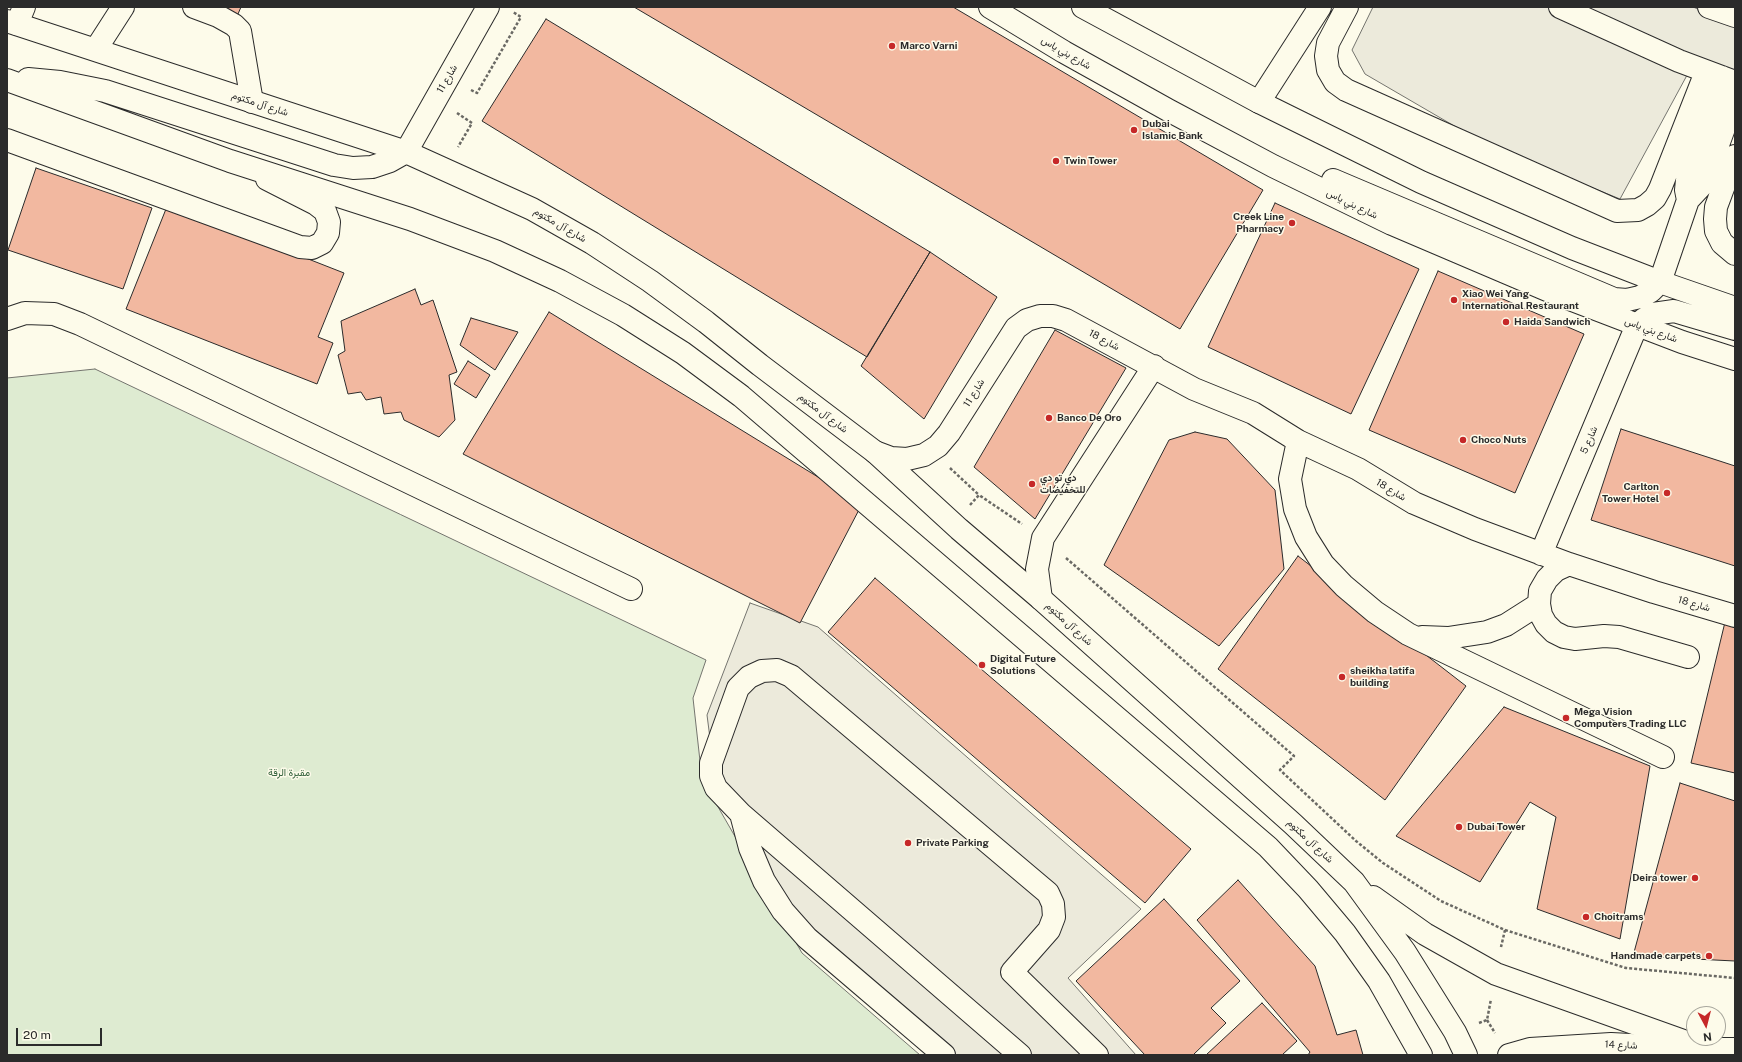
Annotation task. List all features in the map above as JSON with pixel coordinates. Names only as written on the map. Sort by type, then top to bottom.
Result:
[{"type":"main road","points":[[96,49],[123,7]]},
{"type":"main road","points":[[194,7],[218,16],[234,25],[240,31],[252,102]]},
{"type":"main road","name":"شارع 11","points":[[406,152],[488,7]]},
{"type":"main road","name":"شارع بني ياس","points":[[990,7],[1064,52],[1168,110],[1273,166],[1392,224],[1554,293],[1636,325],[1735,359]]},
{"type":"main road","points":[[1083,7],[1259,102],[1421,182],[1572,248],[1660,282],[1735,308]]},
{"type":"main road","points":[[1259,102],[1320,7]]},
{"type":"main road","points":[[1347,7],[1328,43],[1326,56],[1328,70],[1335,82],[1346,90],[1617,211],[1627,212],[1638,210],[1655,198],[1675,152],[1721,77]]},
{"type":"main road","points":[[1560,7],[1652,49],[1721,77]]},
{"type":"main road","points":[[1709,7],[1735,16]]},
{"type":"main road","name":"شارع آل مكتوم","points":[[16,17],[96,49],[406,152],[445,168],[532,209],[592,243],[650,281],[706,322],[760,366],[875,452],[954,525],[1041,599],[1294,824],[1354,882],[1405,952],[1455,1032],[1466,1055]]},
{"type":"main road","points":[[1688,200],[1686,190],[1687,180],[1721,77]]},
{"type":"main road","points":[[7,79],[60,82],[105,91],[334,165],[352,168],[372,167],[390,161],[406,152]]},
{"type":"main road","points":[[7,79],[230,161],[410,219],[495,251],[553,277],[623,315],[683,353],[741,396],[1268,847],[1308,889],[1345,933],[1379,981],[1421,1055]]},
{"type":"main road","points":[[1273,166],[1296,169],[1341,182],[1614,299],[1627,300],[1640,297],[1651,291],[1660,282],[1688,200],[1702,185],[1707,175],[1735,98]]},
{"type":"main road","points":[[7,140],[300,248],[312,248],[322,242],[328,233],[329,222],[325,212],[316,204],[230,161]]},
{"type":"main road","points":[[1732,163],[1716,207],[1714,219],[1716,231],[1722,243],[1735,254]]},
{"type":"main road","points":[[1636,325],[1654,314],[1674,311],[1735,329]]},
{"type":"main road","points":[[7,319],[25,313],[54,314],[80,324],[631,589]]},
{"type":"main road","name":"شارع 11","points":[[875,452],[891,458],[908,458],[924,455],[938,446],[949,433],[1016,328],[1027,320],[1040,316],[1053,316],[1066,320]]},
{"type":"main road","name":"شارع 18","points":[[1066,320],[1154,366],[1194,389],[1253,413],[1298,441],[1358,469],[1414,503],[1475,529],[1569,564],[1654,592],[1735,616]]},
{"type":"main road","name":"شارع 5","points":[[1541,554],[1636,325]]},
{"type":"main road","points":[[1041,599],[1037,569],[1043,538],[1154,366]]},
{"type":"main road","points":[[1298,441],[1290,479],[1295,509],[1306,538],[1322,564],[1344,586],[1375,612],[1408,634],[1663,757]]},
{"type":"main road","points":[[1569,564],[1556,570],[1546,579],[1540,591],[1539,604],[1541,614],[1546,624],[1554,632],[1564,637],[1575,639],[1604,636],[1620,637],[1688,657]]},
{"type":"main road","points":[[1408,634],[1448,638],[1487,632],[1506,625],[1539,604]]},
{"type":"main road","points":[[1020,1055],[741,814],[716,788],[711,776],[711,763],[738,688],[749,677],[762,671],[777,670],[791,676],[1048,892],[1053,904],[1054,917],[1049,930],[1012,972],[1097,1055]]},
{"type":"main road","points":[[741,814],[750,848],[758,868],[764,881],[783,911],[807,938],[944,1055]]},
{"type":"main road","points":[[1354,882],[1388,909],[1425,934],[1496,974],[1710,1052]]},
{"type":"main road","name":"شارع 14","points":[[1509,1055],[1530,1048],[1611,1044],[1710,1052],[1735,1049]]},
{"type":"path","points":[[464,87],[477,93],[521,17],[511,10]]},
{"type":"path","points":[[445,168],[472,122],[458,115],[455,109]]},
{"type":"path","points":[[931,450],[979,495],[1043,538],[1294,756],[1280,770],[1361,845],[1388,867],[1441,901],[1505,930],[1626,968],[1735,978]]},
{"type":"path","points":[[954,525],[979,495]]},
{"type":"path","points":[[1455,1032],[1487,1020],[1505,930]]},
{"type":"green space","name":"مقبرة الرقة","points":[[95,369],[706,660],[693,698],[702,779],[802,953],[920,1055],[7,1055],[7,378]]},
{"type":"shaded area","points":[[1373,7],[1693,7],[1735,24],[1735,80],[1692,66],[1620,199],[1487,145],[1365,74],[1352,50]]},
{"type":"shaded area","name":"Private Parking","points":[[750,603],[818,627],[1141,909],[1068,978],[1136,1055],[930,1055],[807,949],[715,777],[707,715]]},
{"type":"building","points":[[199,7],[241,7],[235,21]]},
{"type":"building","name":"Twin Tower","points":[[634,7],[953,7],[1263,190],[1180,329]]},
{"type":"building","points":[[546,19],[930,252],[867,357],[482,121]]},
{"type":"building","points":[[36,168],[152,208],[123,289],[8,250]]},
{"type":"building","points":[[1275,203],[1419,269],[1351,414],[1208,347]]},
{"type":"building","points":[[168,204],[344,273],[318,337],[333,343],[317,384],[126,309]]},
{"type":"building","points":[[930,252],[997,297],[924,419],[861,366]]},
{"type":"building","points":[[1438,271],[1584,334],[1515,493],[1369,430]]},
{"type":"building","points":[[415,289],[421,305],[433,300],[457,372],[449,375],[455,420],[439,437],[404,420],[401,412],[384,414],[381,397],[366,400],[361,392],[348,394],[338,355],[345,351],[341,321]]},
{"type":"building","points":[[549,312],[862,504],[800,623],[463,454]]},
{"type":"building","points":[[471,318],[518,332],[495,370],[460,345]]},
{"type":"building","name":"Banco De Oro","points":[[1055,330],[1126,368],[1035,519],[974,467]]},
{"type":"building","points":[[468,361],[490,375],[476,398],[454,384]]},
{"type":"building","name":"Carlton Tower Hotel","points":[[1621,429],[1735,466],[1735,566],[1591,520]]},
{"type":"building","points":[[1195,432],[1227,439],[1275,490],[1284,569],[1219,646],[1104,565],[1169,440]]},
{"type":"building","name":"sheikha latifa building","points":[[1298,556],[1466,686],[1385,800],[1218,669]]},
{"type":"building","points":[[875,578],[1191,849],[1145,903],[828,632]]},
{"type":"building","points":[[1726,618],[1735,620],[1735,773],[1691,763]]},
{"type":"building","name":"Dubai Tower","points":[[1504,707],[1650,766],[1620,939],[1537,909],[1556,817],[1530,802],[1480,882],[1396,836]]},
{"type":"building","name":"Deira tower","points":[[1680,783],[1735,801],[1735,961],[1633,956]]},
{"type":"building","points":[[1238,880],[1315,966],[1337,1035],[1356,1030],[1363,1055],[1308,1055],[1310,1052],[1197,920]]},
{"type":"building","points":[[1164,899],[1240,981],[1211,1008],[1226,1023],[1193,1055],[1145,1055],[1076,981]]},
{"type":"building","points":[[1262,1003],[1297,1041],[1282,1055],[1206,1055]]},
{"type":"place","name":"Marco Varni","points":[[892,46]]},
{"type":"place","name":"Dubai Islamic Bank","points":[[1134,130]]},
{"type":"place","name":"Twin Tower","points":[[1056,161]]},
{"type":"place","name":"Creek Line Pharmacy","points":[[1292,223]]},
{"type":"place","name":"Xiao Wei Yang International Restaurant","points":[[1454,300]]},
{"type":"place","name":"Haida Sandwich","points":[[1506,322]]},
{"type":"place","name":"Banco De Oro","points":[[1049,418]]},
{"type":"place","name":"Choco Nuts","points":[[1463,440]]},
{"type":"place","name":"دي تو دي للتخفيضات","points":[[1032,484]]},
{"type":"place","name":"Carlton Tower Hotel","points":[[1667,493]]},
{"type":"place","name":"Digital Future Solutions","points":[[982,665]]},
{"type":"place","name":"sheikha latifa building","points":[[1342,677]]},
{"type":"place","name":"Mega Vision Computers Trading LLC","points":[[1566,718]]},
{"type":"place","name":"Dubai Tower","points":[[1459,827]]},
{"type":"place","name":"Private Parking","points":[[908,843]]},
{"type":"place","name":"Deira tower","points":[[1695,878]]},
{"type":"place","name":"Choitrams","points":[[1586,917]]},
{"type":"place","name":"Handmade carpets","points":[[1709,956]]}]
